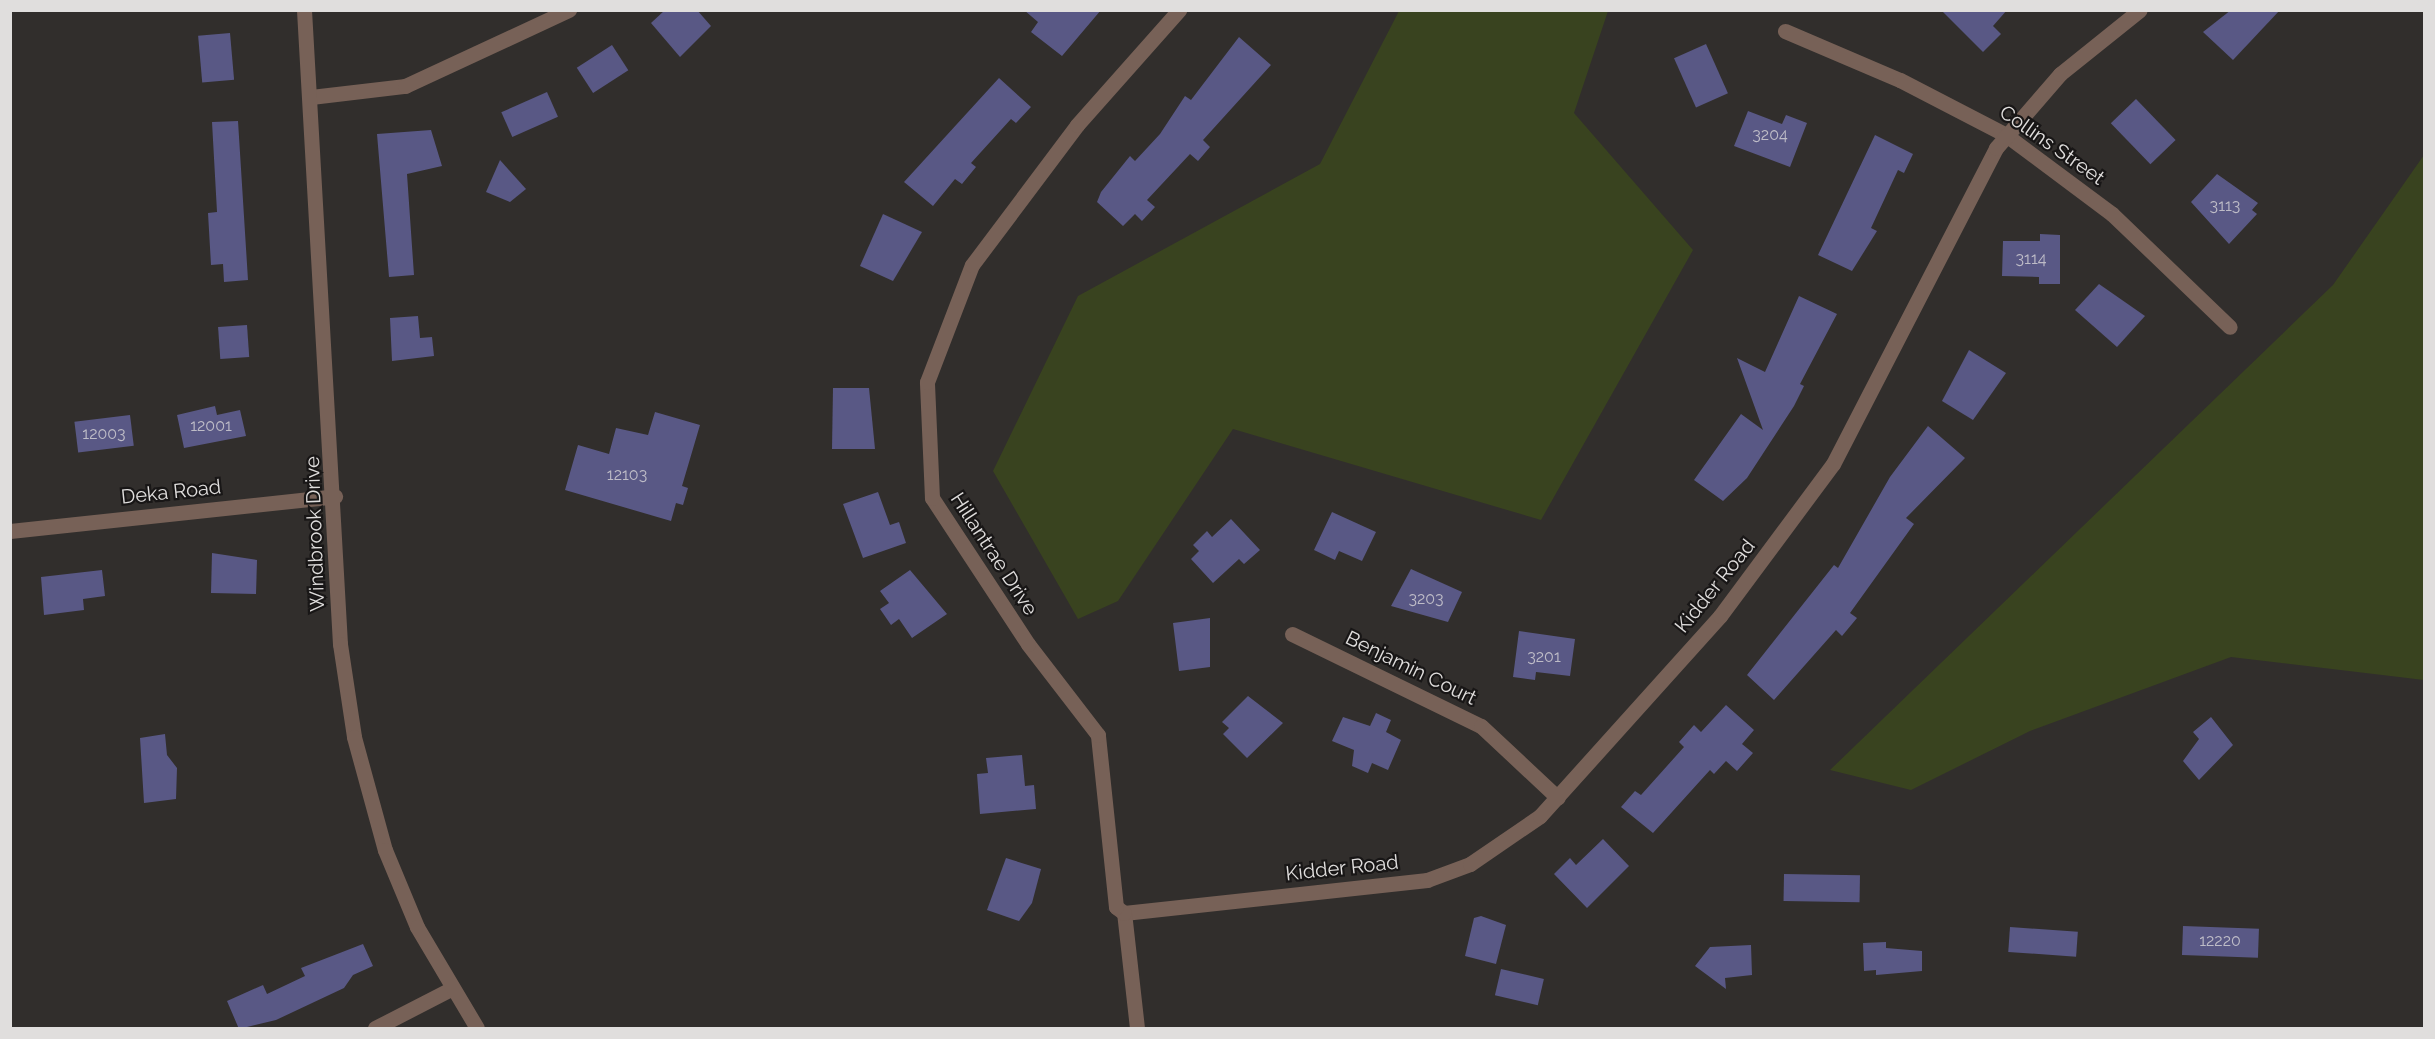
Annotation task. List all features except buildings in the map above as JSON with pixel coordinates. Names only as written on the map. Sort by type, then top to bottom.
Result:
[{"type":"street","name":"Windbrook Drive","points":[[304,10],[335,496],[340,644],[354,737],[385,850],[451,989],[477,1029]]},
{"type":"street","points":[[311,97],[405,86],[569,10]]},
{"type":"street","name":"Hillantrae Drive","points":[[1137,1029],[1124,914],[1116,908],[1098,735],[1028,644],[932,498],[927,382],[972,265],[1077,125],[1179,10]]},
{"type":"street","name":"Kidder Road","points":[[1124,914],[1427,880],[1498,848],[1558,798],[1720,616],[1833,464],[2006,135],[2060,74],[2140,10]]},
{"type":"street","name":"Collins Street","points":[[1785,31],[1900,80],[2006,135],[2112,214],[2230,327]]},
{"type":"street","name":"Deka Road","points":[[10,531],[335,496]]},
{"type":"street","name":"Benjamin Court","points":[[1292,634],[1481,726],[1558,798]]},
{"type":"street","points":[[375,1029],[451,989]]},
{"type":"green space","points":[[1399,11],[1608,11],[1574,113],[1693,250],[1541,520],[1233,429],[1118,601],[1078,619],[993,471],[1078,296],[1320,164]]},
{"type":"green space","points":[[2424,155],[2424,680],[2231,657],[2030,731],[1911,790],[1830,770],[2333,285]]}]
